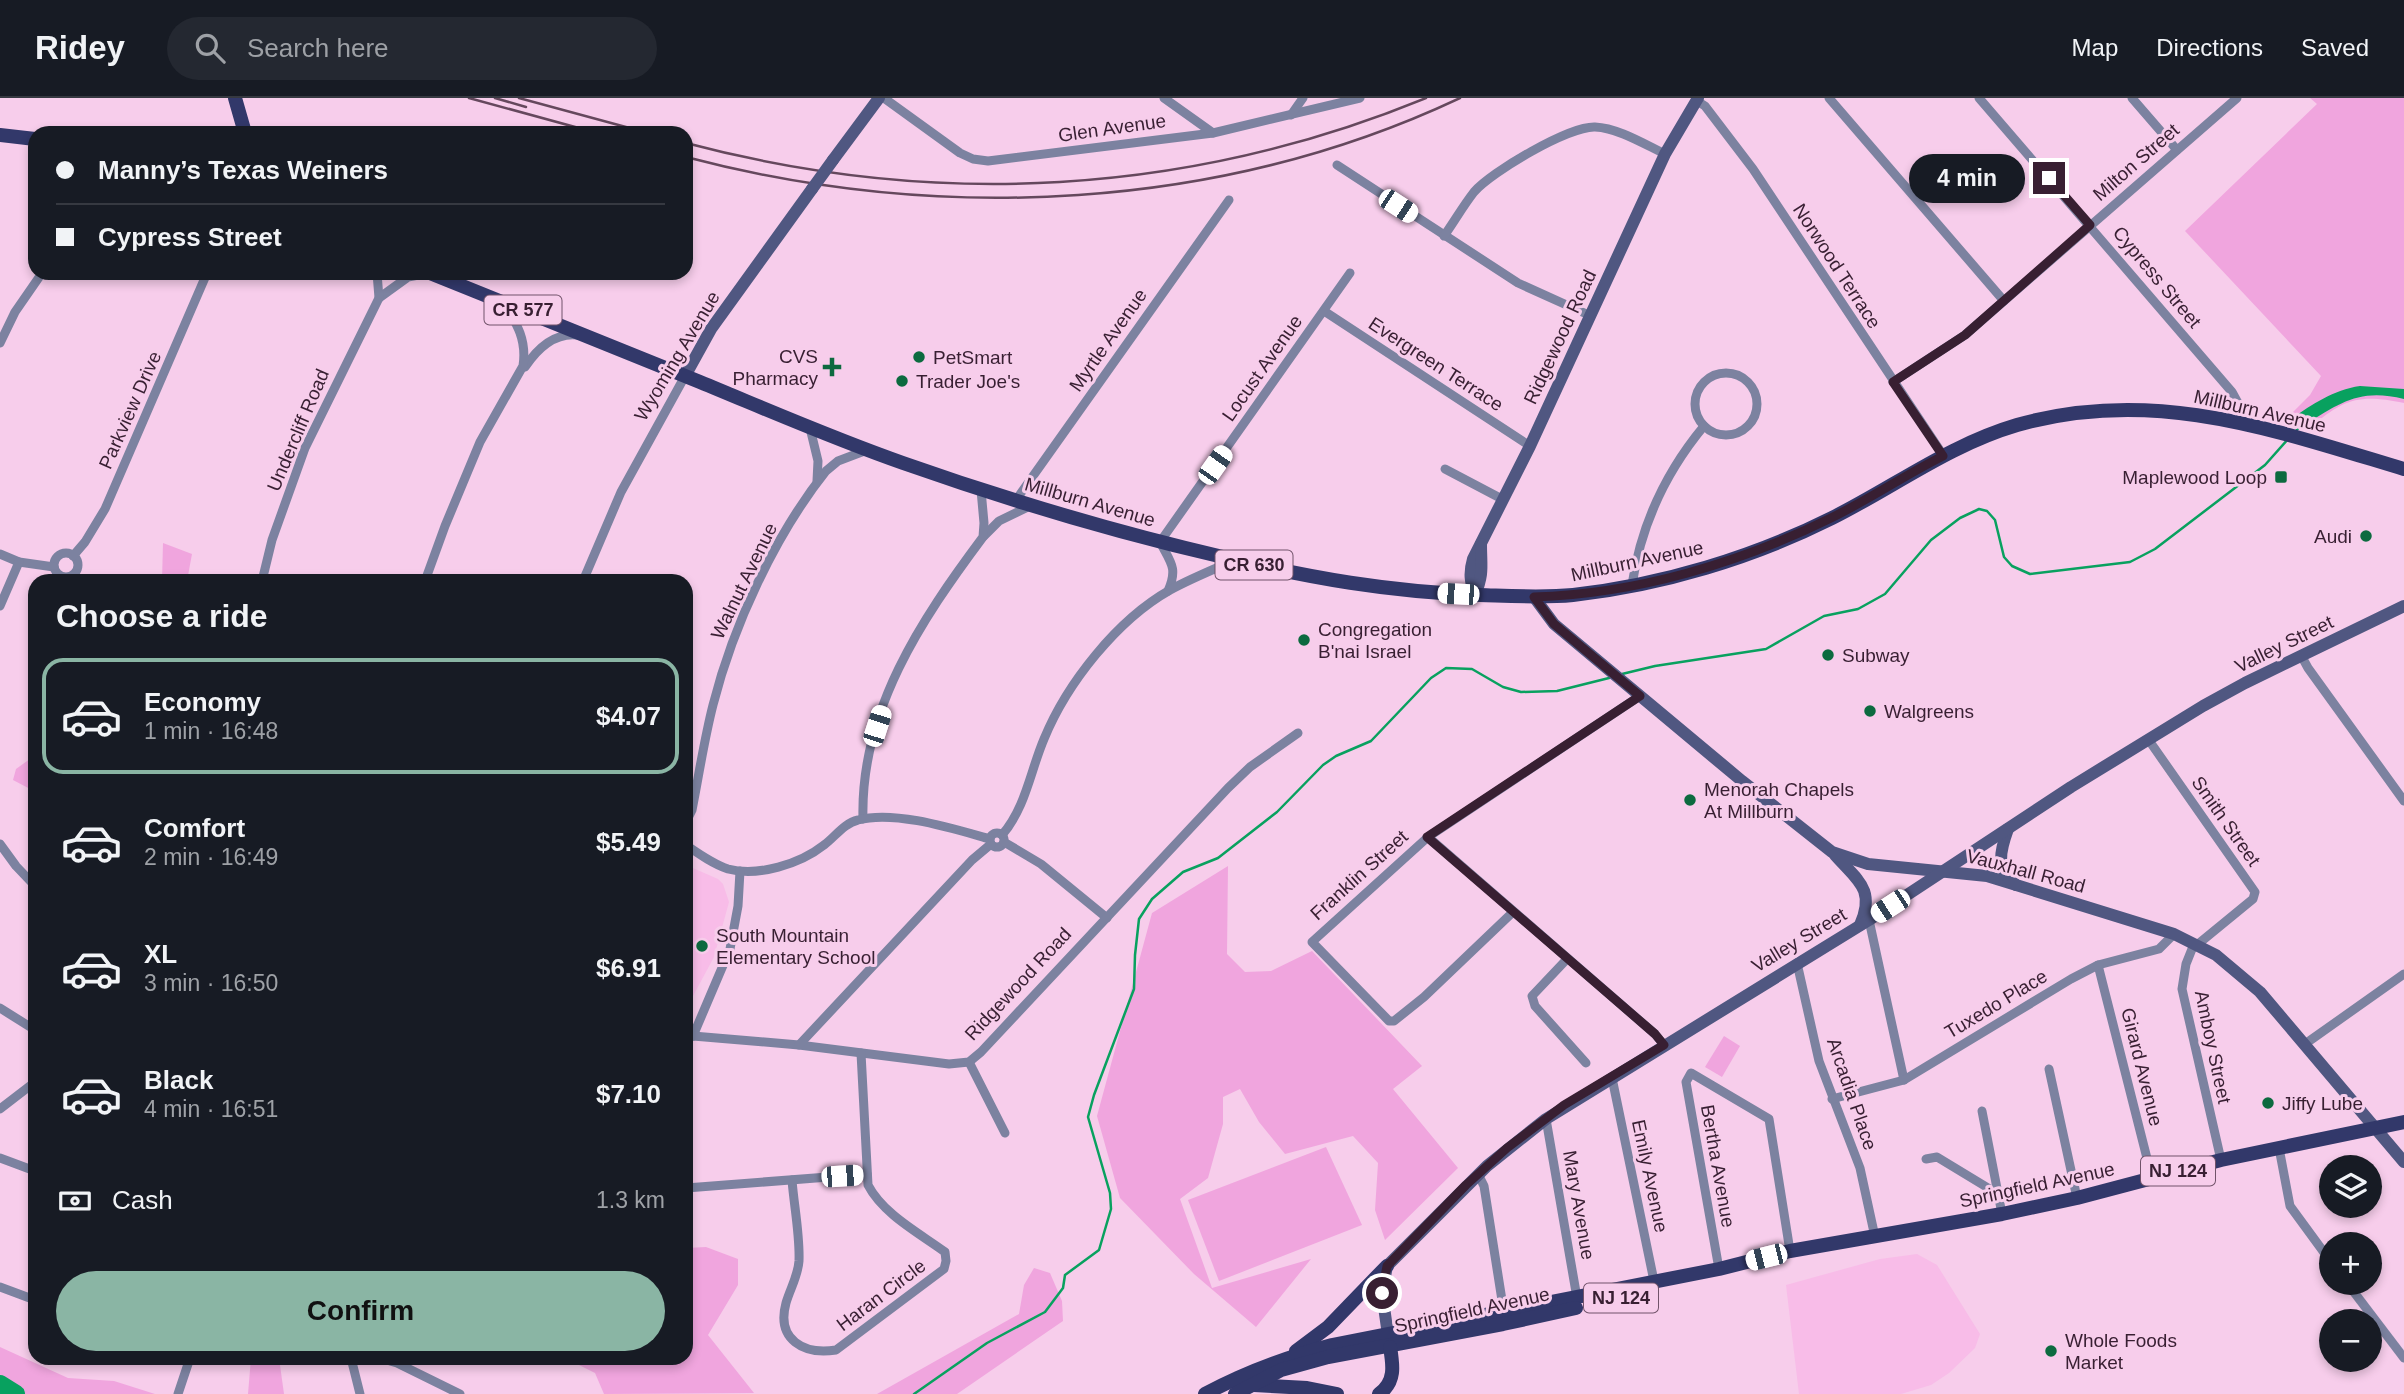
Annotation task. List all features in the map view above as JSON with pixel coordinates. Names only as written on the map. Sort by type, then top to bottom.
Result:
[{"type":"main road","points":[[235,98],[243,126]]},
{"type":"main road","name":"Wyoming Avenue","points":[[685,376],[711,329],[881,98]]},
{"type":"main road","name":"Ridgewood Road","points":[[1475,595],[1483,564],[1480,544],[1530,446],[1665,154],[1698,99]]},
{"type":"main road","points":[[0,135],[28,138]]},
{"type":"main road","name":"Millburn Avenue","points":[[446,280],[810,428],[981,490],[1160,542],[1338,583],[1404,592],[1569,596],[1694,571],[1781,541],[1834,517],[1965,444],[2015,426],[2090,412],[2158,410],[2196,414],[2271,430],[2404,469]]},
{"type":"main road","name":"Vauxhall Road","points":[[1534,597],[1554,624],[1742,781],[1832,852],[1868,864],[1987,876],[2174,934],[2198,944],[2239,972],[2260,992],[2404,1162]]},
{"type":"main road","name":"Valley Street","points":[[1387,1266],[1478,1174],[1546,1119],[1865,923],[2148,739],[2245,683],[2404,606]]},
{"type":"main road","points":[[2008,828],[2001,849],[2001,863],[2007,876],[2016,885]]},
{"type":"main road","points":[[1832,852],[1866,891],[1865,923]]},
{"type":"main road","name":"Springfield Avenue","points":[[1235,1394],[1281,1370],[1389,1340],[1504,1313],[1654,1280],[1718,1269],[1790,1251],[2003,1214],[2077,1198],[2221,1160],[2404,1122]]},
{"type":"main road","points":[[1379,1394],[1390,1384],[1394,1370],[1382,1293],[1387,1266]]},
{"type":"main road","points":[[1285,1358],[1328,1327],[1387,1266]]},
{"type":"main road","name":"Springfield Avenue","points":[[1205,1394],[1244,1374],[1285,1358],[1503,1324],[1678,1285],[1718,1269]]},
{"type":"main road","points":[[1252,1385],[1307,1388],[1337,1394]]},
{"type":"street","name":"Glen Avenue","points":[[881,98],[960,153],[973,159],[988,161],[1213,133],[1360,98]]},
{"type":"street","points":[[1164,98],[1213,133]]},
{"type":"street","points":[[1291,115],[1303,98]]},
{"type":"street","points":[[1829,98],[2004,301]]},
{"type":"street","name":"Cypress Street","points":[[1979,98],[2232,392],[2238,403],[2239,422]]},
{"type":"street","points":[[2132,98],[2177,150]]},
{"type":"street","name":"Milton Street","points":[[1893,382],[1965,335],[2237,98]]},
{"type":"street","name":"Norwood Terrace","points":[[1698,99],[1753,169],[1943,456]]},
{"type":"street","points":[[1444,236],[1473,193],[1496,171],[1577,129],[1599,127],[1665,154]]},
{"type":"street","points":[[1336,165],[1518,283],[1591,316]]},
{"type":"street","name":"Myrtle Avenue","points":[[1016,500],[1229,200]]},
{"type":"street","name":"Locust Avenue","points":[[1160,542],[1350,273]]},
{"type":"street","points":[[0,343],[15,313],[37,280]]},
{"type":"street","name":"Parkview Drive","points":[[73,556],[105,509],[204,280]]},
{"type":"street","points":[[378,280],[379,298]]},
{"type":"street","name":"Undercliff Road","points":[[264,574],[272,540],[305,448],[379,298],[404,280]]},
{"type":"street","points":[[504,303],[523,337],[524,355],[520,374]]},
{"type":"street","name":"Evergreen Terrace","points":[[1324,311],[1530,446]]},
{"type":"street","points":[[428,574],[480,442],[520,374],[540,346],[571,334],[586,337]]},
{"type":"street","points":[[1729,373],[1742,377],[1751,385],[1756,397],[1756,410],[1746,427],[1723,435],[1704,426],[1697,416],[1695,403],[1697,391],[1705,380],[1716,374],[1729,373]]},
{"type":"street","name":"Wyoming Avenue","points":[[586,574],[621,492],[685,376]]},
{"type":"street","points":[[1632,585],[1640,539],[1655,500],[1673,467],[1704,426]]},
{"type":"street","points":[[810,428],[818,461],[817,483]]},
{"type":"street","name":"Walnut Avenue","points":[[693,805],[712,706],[735,634],[770,561],[817,483],[838,461],[867,450]]},
{"type":"street","points":[[1445,469],[1502,499]]},
{"type":"street","points":[[981,490],[983,537]]},
{"type":"street","points":[[863,819],[865,768],[898,666],[943,590],[983,537],[999,521],[1032,506]]},
{"type":"street","points":[[1160,542],[1171,562],[1174,576],[1168,591]]},
{"type":"street","points":[[0,554],[19,562],[54,567]]},
{"type":"street","points":[[59,574],[54,567],[55,559],[61,554],[73,556],[78,566],[75,574]]},
{"type":"street","points":[[1003,839],[1019,813],[1045,736],[1062,702],[1084,670],[1134,617],[1168,591],[1235,560]]},
{"type":"street","points":[[0,606],[19,562]]},
{"type":"street","points":[[2302,657],[2404,801]]},
{"type":"street","name":"Franklin Street","points":[[1513,912],[1424,997],[1394,1021],[1389,1021],[1311,942],[1427,837],[1640,696]]},
{"type":"street","name":"Ridgewood Road","points":[[693,1037],[799,1045],[949,1063],[969,1062],[1235,781],[1298,733]]},
{"type":"street","name":"Smith Street","points":[[2148,739],[2255,892],[2253,899],[2198,944]]},
{"type":"street","points":[[693,850],[727,869],[740,871],[778,867],[800,860],[824,846],[847,825],[863,819],[902,820],[990,841]]},
{"type":"street","points":[[799,1045],[996,833],[1041,864],[1107,918]]},
{"type":"street","points":[[1427,837],[1655,1034],[1664,1045]]},
{"type":"street","points":[[0,844],[28,879]]},
{"type":"street","points":[[693,1030],[730,949],[738,906],[740,871]]},
{"type":"street","points":[[1865,923],[1904,1080]]},
{"type":"street","name":"Tuxedo Place","points":[[1832,1100],[1904,1080],[2071,979],[2098,965],[2123,957],[2150,953],[2164,945],[2174,934]]},
{"type":"street","name":"Amboy Street","points":[[2198,944],[2189,954],[2182,989],[2221,1160]]},
{"type":"street","points":[[1567,959],[1532,996],[1535,1006],[1586,1063]]},
{"type":"street","name":"Arcadia Place","points":[[1797,963],[1819,1061],[1860,1168],[1875,1237]]},
{"type":"street","name":"Girard Avenue","points":[[2098,965],[2152,1178]]},
{"type":"street","points":[[2305,1044],[2404,974]]},
{"type":"street","points":[[0,1008],[28,1026]]},
{"type":"street","points":[[693,1187],[867,1174],[861,1053]]},
{"type":"street","points":[[969,1062],[1005,1133]]},
{"type":"street","points":[[2049,1069],[2077,1198]]},
{"type":"street","name":"Bertha Avenue","points":[[1718,1269],[1686,1082],[1688,1075],[1693,1073],[1769,1119],[1790,1251]]},
{"type":"street","name":"Emily Avenue","points":[[1612,1078],[1654,1280]]},
{"type":"street","points":[[0,1109],[28,1087]]},
{"type":"street","points":[[1982,1111],[2003,1214]]},
{"type":"street","name":"Mary Avenue","points":[[1546,1119],[1577,1298]]},
{"type":"street","points":[[2279,1148],[2290,1206],[2319,1246]]},
{"type":"street","points":[[1926,1159],[1937,1157],[1998,1194]]},
{"type":"street","points":[[0,1158],[28,1168]]},
{"type":"street","name":"Haran Circle","points":[[792,1180],[799,1261],[786,1302],[784,1323],[795,1343],[817,1353],[836,1350],[944,1269],[945,1252],[874,1197],[868,1185],[867,1174]]},
{"type":"street","points":[[1478,1174],[1483,1186],[1504,1313]]},
{"type":"street","points":[[0,1287],[28,1297]]},
{"type":"street","points":[[2356,1295],[2404,1358]]},
{"type":"street","points":[[178,1394],[188,1365]]},
{"type":"street","points":[[353,1365],[360,1394]]},
{"type":"street","points":[[401,1365],[460,1394]]},
{"type":"shaded area","points":[[2310,98],[2404,98],[2404,403],[2376,399],[2353,401],[2333,410],[2310,428],[2287,418],[2310,395],[2321,376],[2185,231],[2317,104]]},
{"type":"shaded area","points":[[2360,386],[2404,389],[2404,399],[2363,396],[2330,409],[2306,424],[2291,419],[2332,394]]},
{"type":"shaded area","points":[[163,543],[192,554],[188,574],[162,574]]},
{"type":"shaded area","points":[[28,760],[28,788],[13,780],[16,769]]},
{"type":"shaded area","points":[[1228,866],[1227,954],[1245,972],[1271,971],[1312,951],[1422,1066],[1393,1089],[1458,1168],[1385,1240],[1375,1210],[1378,1163],[1353,1136],[1285,1154],[1259,1122],[1240,1089],[1223,1097],[1223,1124],[1208,1178],[1180,1199],[1212,1288],[1311,1259],[1256,1327],[1194,1274],[1120,1198],[1097,1116],[1152,913]]},
{"type":"shaded area","name":"South Mountain Elementary School","points":[[693,868],[718,879],[723,884],[729,902],[714,957],[693,996]]},
{"type":"shaded area","points":[[1724,1036],[1740,1046],[1722,1077],[1705,1067]]},
{"type":"shaded area","points":[[1326,1147],[1362,1225],[1219,1281],[1188,1200]]},
{"type":"shaded area","points":[[706,1247],[738,1259],[738,1285],[708,1335],[754,1393],[604,1394],[595,1373],[579,1365],[693,1365],[693,1248]]},
{"type":"shaded area","points":[[1917,1254],[1937,1265],[1980,1334],[1975,1348],[1949,1373],[1931,1385],[1901,1394],[1799,1394],[1786,1285],[1880,1259]]},
{"type":"shaded area","points":[[1034,1268],[1050,1273],[1062,1301],[1063,1321],[957,1394],[877,1394],[1019,1314],[1024,1285]]},
{"type":"shaded area","points":[[0,1347],[28,1360],[28,1365],[39,1365],[68,1378],[114,1381],[155,1394],[0,1394]]},
{"type":"shaded area","points":[[250,1365],[280,1365],[284,1394],[248,1394]]},
{"type":"waterway","points":[[2295,432],[2305,421]]},
{"type":"waterway","points":[[1622,674],[1655,666],[1766,649],[1824,616],[1858,609],[1885,594],[1931,540],[1960,518],[1979,509],[1987,511],[1995,520],[2004,557],[2012,566],[2030,574],[2130,562],[2155,549],[2265,465],[2288,439]]},
{"type":"waterway","points":[[914,1394],[987,1343],[1045,1312],[1063,1288],[1065,1275],[1099,1250],[1111,1209],[1110,1193],[1088,1117],[1134,989],[1139,919],[1152,899],[1183,872],[1218,858],[1277,812],[1323,765],[1336,756],[1371,741],[1431,678],[1446,668],[1472,669],[1503,687],[1521,692],[1557,691],[1609,678]]},
{"type":"waterway","points":[[0,1384],[16,1394]]},
{"type":"railway","points":[[469,98],[571,126]]},
{"type":"railway","points":[[495,98],[526,107]]},
{"type":"railway","points":[[519,98],[622,126]]},
{"type":"railway","points":[[693,145],[779,164],[873,178],[967,184],[1060,182],[1152,173],[1245,156],[1336,131],[1426,98]]},
{"type":"railway","points":[[693,159],[782,178],[880,192],[979,198],[1078,195],[1177,184],[1274,164],[1368,136],[1460,98]]},
{"type":"place","name":"PetSmart","points":[[919,357]]},
{"type":"place","name":"CVS Pharmacy","points":[[832,367]]},
{"type":"place","name":"Trader Joe's","points":[[902,381]]},
{"type":"place","name":"Maplewood Loop","points":[[2281,477]]},
{"type":"place","name":"Audi","points":[[2366,536]]},
{"type":"place","name":"Congregation B'nai Israel","points":[[1304,640]]},
{"type":"place","name":"Subway","points":[[1828,655]]},
{"type":"place","name":"Walgreens","points":[[1870,711]]},
{"type":"place","name":"Menorah Chapels At Millburn","points":[[1690,800]]},
{"type":"place","name":"South Mountain Elementary School","points":[[702,946]]},
{"type":"place","name":"Jiffy Lube","points":[[2268,1103]]},
{"type":"place","name":"Whole Foods Market","points":[[2051,1351]]},
{"type":"route","points":[[1382,1293],[1387,1266],[1466,1185],[1507,1148],[1564,1105],[1664,1045],[1655,1034],[1427,837],[1640,696],[1554,624],[1534,597],[1603,591],[1694,571],[1724,561],[1781,541],[1834,517],[1943,456],[1893,382],[1965,335],[2090,225],[2049,178]]}]
